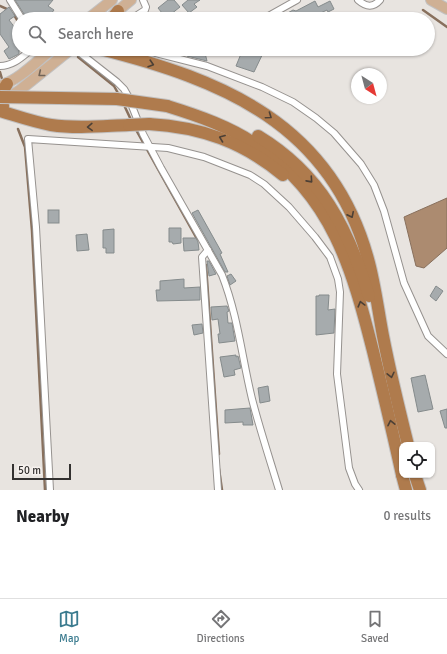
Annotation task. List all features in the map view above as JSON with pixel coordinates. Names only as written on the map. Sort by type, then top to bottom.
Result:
[{"type":"highway","points":[[130,56],[197,78],[239,98],[277,122],[308,149],[322,166],[348,207],[359,233],[371,271],[383,337],[407,442]]},
{"type":"highway","points":[[0,103],[3,85]]},
{"type":"highway","points":[[0,103],[117,99],[197,110],[216,116],[249,130],[281,152],[312,181],[333,209],[350,242],[383,337]]},
{"type":"highway","points":[[0,103],[13,115],[40,123],[65,127],[149,124],[189,128],[222,138],[252,153],[279,172],[304,192],[320,210]]},
{"type":"highway","points":[[167,106],[214,122],[257,145],[295,176],[320,210],[337,238],[354,282],[385,398],[403,481]]},
{"type":"highway","points":[[416,478],[419,490]]},
{"type":"main road","points":[[114,10],[131,0]]},
{"type":"main road","points":[[431,0],[447,9]]},
{"type":"main road","points":[[3,85],[26,70],[43,56]]},
{"type":"main road","points":[[0,103],[20,90],[62,56]]},
{"type":"street","points":[[10,0],[18,12]]},
{"type":"street","points":[[142,12],[146,7],[143,0]]},
{"type":"street","points":[[276,12],[297,0]]},
{"type":"street","points":[[358,0],[362,4],[371,6],[375,5],[380,0]]},
{"type":"street","points":[[0,66],[7,66],[22,56]]},
{"type":"street","points":[[84,56],[124,89],[146,146],[222,275],[237,322],[252,399],[279,490]]},
{"type":"street","points":[[173,56],[207,66],[262,86],[293,102],[334,133],[361,164],[374,185],[384,212],[404,283],[428,336],[447,354]]},
{"type":"street","points":[[50,490],[36,227],[28,139],[168,148],[204,157],[250,175],[264,184],[289,207],[330,257],[338,280],[340,292],[337,374],[349,468],[359,490]]},
{"type":"street","points":[[208,250],[202,257],[218,490]]},
{"type":"shaded area","points":[[447,198],[447,248],[424,268],[416,266],[404,217]]},
{"type":"building","points":[[15,0],[53,0],[48,6],[54,10],[52,12],[23,12]]},
{"type":"building","points":[[168,0],[174,0],[180,7],[174,12],[161,12],[158,8]]},
{"type":"building","points":[[188,0],[200,0],[194,4],[197,7],[190,12],[188,12],[182,5]]},
{"type":"building","points":[[315,1],[318,7],[330,1],[334,9],[328,12],[327,10],[323,12],[289,12],[293,10],[296,11]]},
{"type":"building","points":[[9,7],[12,12],[12,18],[9,20],[12,24],[12,56],[15,56],[9,59],[4,51],[9,47],[0,34],[0,14]]},
{"type":"building","points":[[187,56],[206,56],[207,61]]},
{"type":"building","points":[[240,56],[262,56],[254,72],[236,66]]},
{"type":"building","points":[[48,210],[59,210],[59,223],[48,223]]},
{"type":"building","points":[[198,210],[222,253],[220,254],[228,272],[225,272],[192,213]]},
{"type":"building","points":[[169,228],[181,228],[181,243],[173,244],[172,242],[169,242]]},
{"type":"building","points":[[114,229],[114,253],[106,253],[106,248],[103,248],[103,230]]},
{"type":"building","points":[[87,234],[89,250],[77,251],[76,235]]},
{"type":"building","points":[[183,238],[196,238],[199,250],[184,251]]},
{"type":"building","points":[[207,261],[209,261],[216,274],[209,276]]},
{"type":"building","points":[[231,274],[236,281],[230,285],[227,276]]},
{"type":"building","points":[[184,279],[184,288],[200,287],[200,300],[157,301],[156,290],[160,290],[160,281]]},
{"type":"building","points":[[436,286],[443,291],[436,301],[430,296]]},
{"type":"building","points":[[329,295],[328,310],[335,309],[334,333],[316,335],[316,296]]},
{"type":"building","points":[[227,306],[229,311],[227,312],[228,323],[232,323],[235,341],[219,343],[218,334],[220,334],[218,319],[212,320],[211,307]]},
{"type":"building","points":[[202,324],[203,333],[194,335],[192,325]]},
{"type":"building","points":[[236,355],[236,357],[238,356],[241,368],[234,370],[235,375],[224,377],[220,357]]},
{"type":"building","points":[[425,375],[433,409],[418,412],[411,378]]},
{"type":"building","points":[[268,386],[270,401],[260,403],[258,388]]},
{"type":"building","points":[[250,408],[253,425],[243,425],[243,422],[225,423],[225,410]]},
{"type":"building","points":[[447,409],[447,428],[445,428],[440,411]]},
{"type":"waterway","points":[[0,6],[9,10]]},
{"type":"waterway","points":[[435,18],[447,27]]},
{"type":"waterway","points":[[78,57],[114,86],[119,95]]},
{"type":"waterway","points":[[0,72],[2,79]]},
{"type":"waterway","points":[[124,105],[132,122]]},
{"type":"waterway","points":[[135,128],[197,239]]},
{"type":"waterway","points":[[18,129],[25,147],[32,231],[45,490]]},
{"type":"waterway","points":[[206,265],[219,454]]},
{"type":"waterway","points":[[219,469],[222,490]]}]
